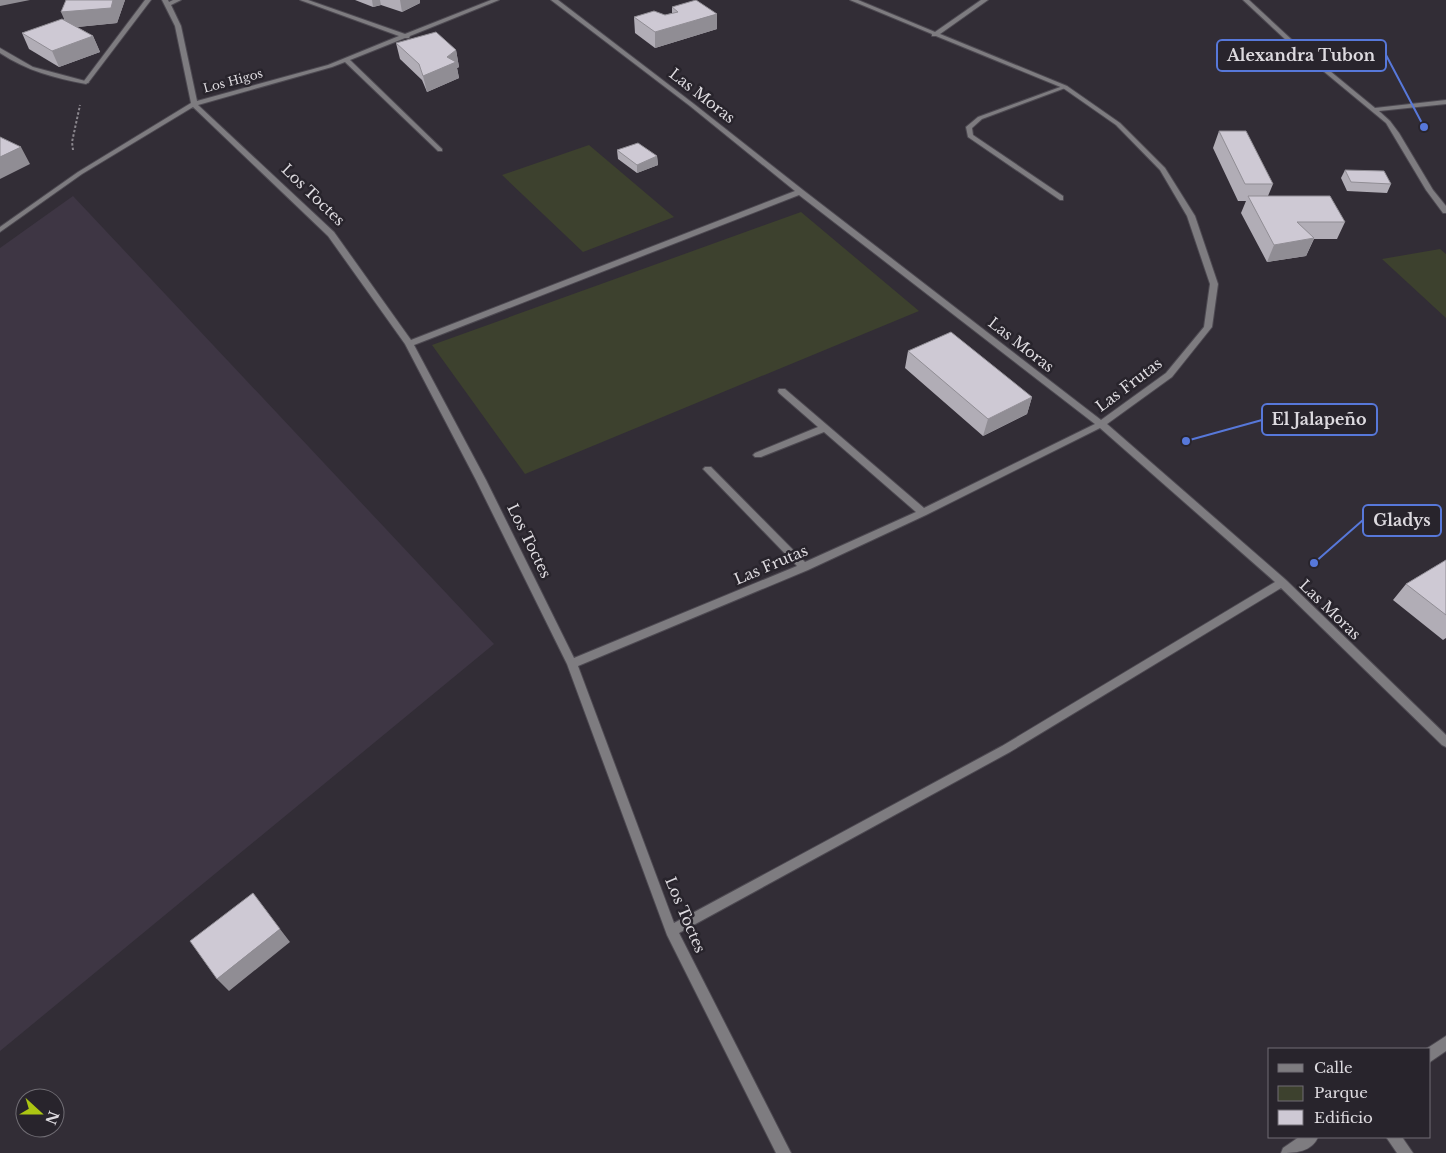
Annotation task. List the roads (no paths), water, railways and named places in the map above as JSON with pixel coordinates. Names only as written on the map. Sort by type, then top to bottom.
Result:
[{"type":"street","points":[[0,50],[37,72],[86,82],[148,0]]},
{"type":"street","points":[[178,0],[166,2],[178,26],[194,104]]},
{"type":"street","points":[[303,0],[407,36]]},
{"type":"street","name":"Los Higos","points":[[0,230],[80,173],[194,104],[346,60],[496,0]]},
{"type":"street","name":"Las Moras","points":[[554,0],[692,105],[800,192],[1101,424],[1282,582],[1446,742]]},
{"type":"street","name":"Las Frutas","points":[[572,664],[804,566],[922,513],[1101,424],[1169,375],[1208,326],[1214,284],[1191,216],[1163,169],[1118,124],[1064,86],[934,35],[852,0]]},
{"type":"street","points":[[934,35],[985,0]]},
{"type":"street","points":[[1246,0],[1289,40],[1388,122],[1437,201],[1446,211]]},
{"type":"street","points":[[346,60],[440,150]]},
{"type":"street","points":[[1060,198],[970,136],[969,127],[980,118],[1064,86]]},
{"type":"street","points":[[1372,110],[1446,102]]},
{"type":"street","name":"Los Toctes","points":[[194,104],[331,234],[409,344],[481,480],[572,664],[671,931],[784,1153]]},
{"type":"street","points":[[409,344],[800,192]]},
{"type":"street","points":[[782,391],[922,513]]},
{"type":"street","points":[[758,455],[825,428]]},
{"type":"street","points":[[708,468],[804,566]]},
{"type":"street","points":[[671,931],[1006,749],[1282,582]]},
{"type":"street","points":[[1431,1054],[1446,1043]]},
{"type":"street","points":[[1288,1153],[1310,1138]]},
{"type":"street","points":[[1394,1138],[1406,1153]]},
{"type":"place","name":"Alexandra Tubon","points":[[1424,127]]},
{"type":"place","name":"El Jalapeño","points":[[1186,441]]},
{"type":"place","name":"Gladys","points":[[1314,563]]}]
